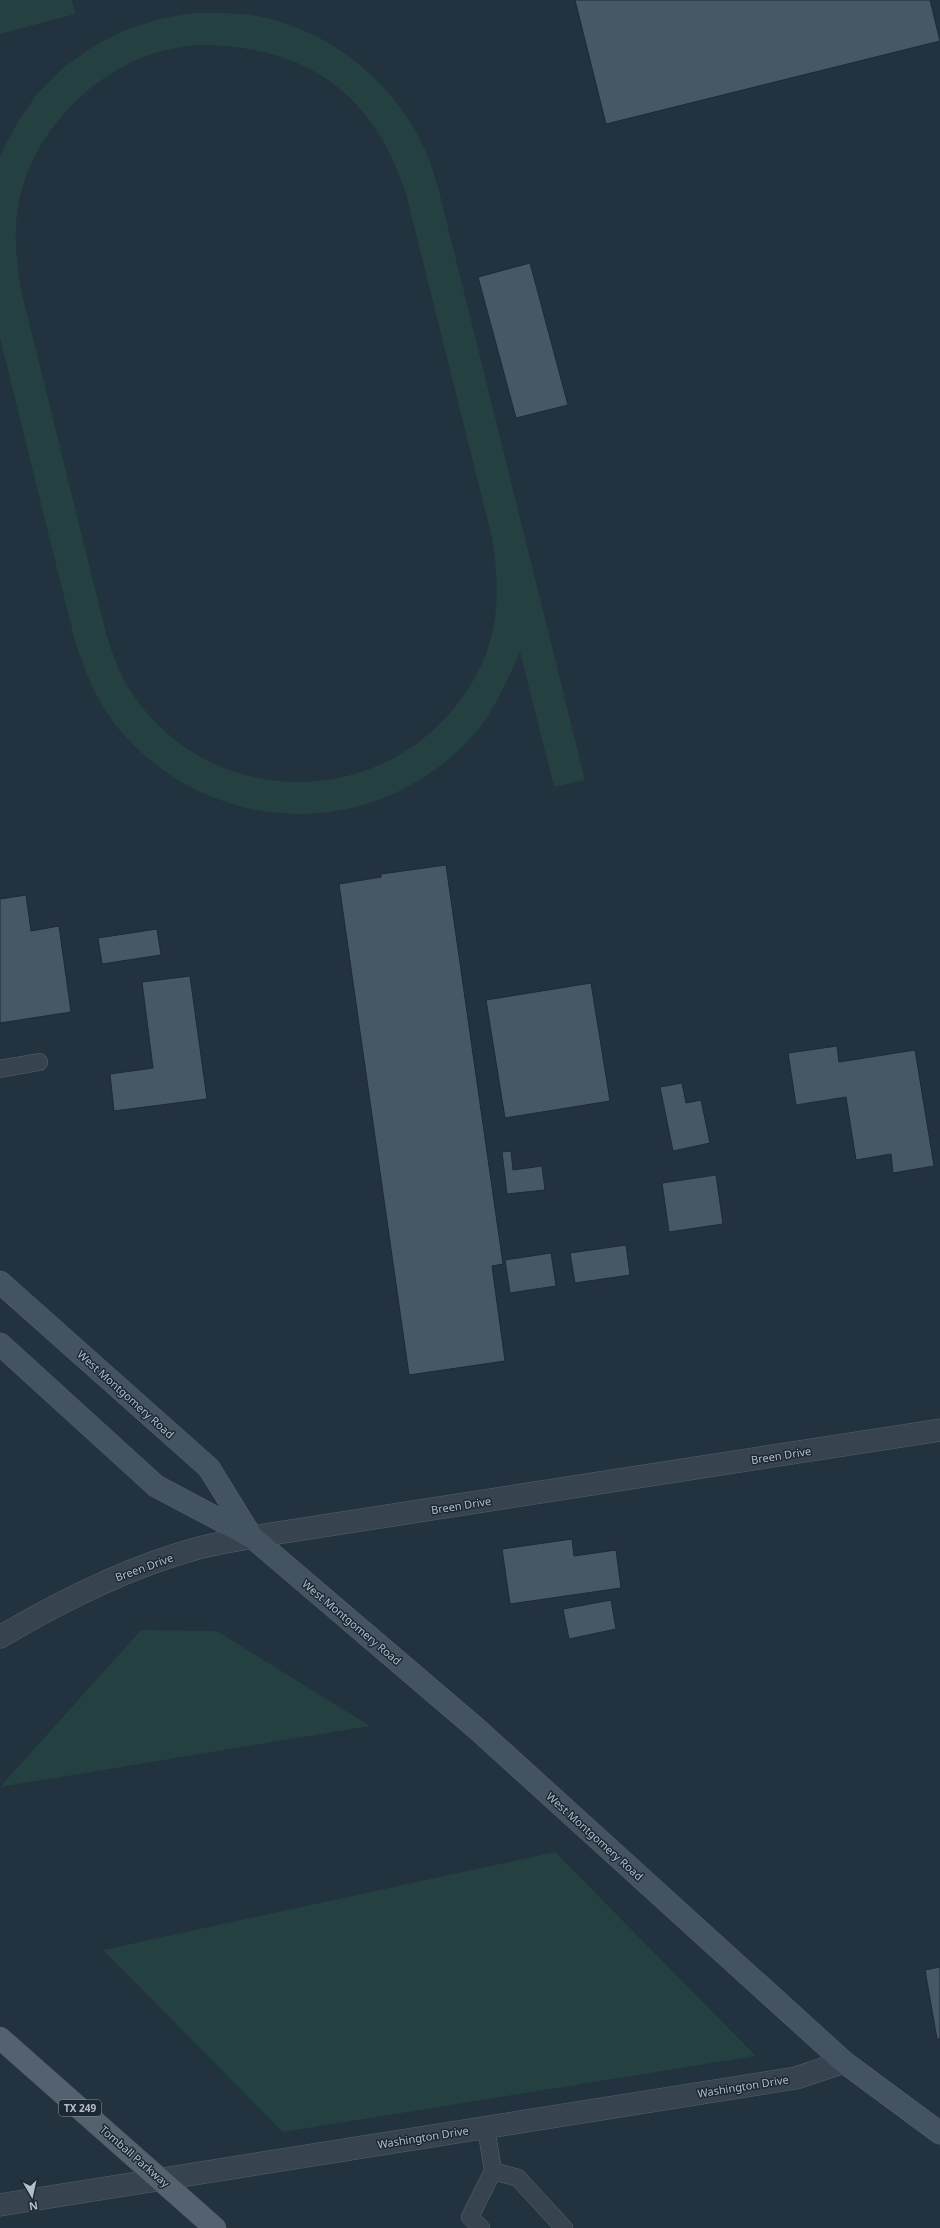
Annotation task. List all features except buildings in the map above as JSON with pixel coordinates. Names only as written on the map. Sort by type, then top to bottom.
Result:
[{"type":"main road","name":"West Montgomery Road","points":[[0,1282],[209,1468],[252,1537]]},
{"type":"main road","name":"West Montgomery Road","points":[[0,1344],[156,1486],[252,1537],[477,1729],[844,2062],[939,2131]]},
{"type":"main road","name":"Tomball Parkway","points":[[0,2038],[215,2228]]},
{"type":"street","name":"Breen Drive","points":[[0,1637],[29,1620],[109,1580],[195,1549],[252,1537],[940,1430]]},
{"type":"street","name":"Washington Drive","points":[[0,2205],[796,2078],[844,2062]]},
{"type":"lane","points":[[0,1069],[39,1062]]},
{"type":"lane","points":[[481,2228],[470,2217],[493,2171],[486,2128]]},
{"type":"lane","points":[[493,2171],[518,2178],[564,2228]]},
{"type":"green space","points":[[0,0],[72,0],[75,14],[0,34]]},
{"type":"green space","points":[[194,13],[231,13],[258,16],[293,26],[340,50],[362,67],[381,85],[399,106],[414,128],[428,156],[438,187],[585,780],[554,787],[520,652],[500,694],[482,724],[475,733],[437,768],[394,793],[348,809],[301,814],[253,809],[207,795],[164,770],[125,736],[108,715],[101,703],[89,679],[75,641],[0,338],[0,156],[17,123],[37,94],[63,68],[92,47],[125,30],[159,19]],"holes":[[[197,45],[235,47],[270,54],[301,65],[329,81],[354,102],[374,127],[392,158],[406,194],[492,538],[496,569],[497,585],[495,616],[489,646],[483,661],[453,710],[413,746],[366,770],[315,781],[263,779],[213,763],[168,734],[130,690],[122,677],[106,633],[21,290],[17,260],[16,230],[19,202],[26,176],[37,151],[52,128],[70,108],[90,89],[112,73],[151,54]]]},
{"type":"green space","points":[[141,1630],[217,1631],[370,1726],[0,1787]]},
{"type":"green space","points":[[555,1852],[756,2056],[283,2132],[103,1950]]}]
